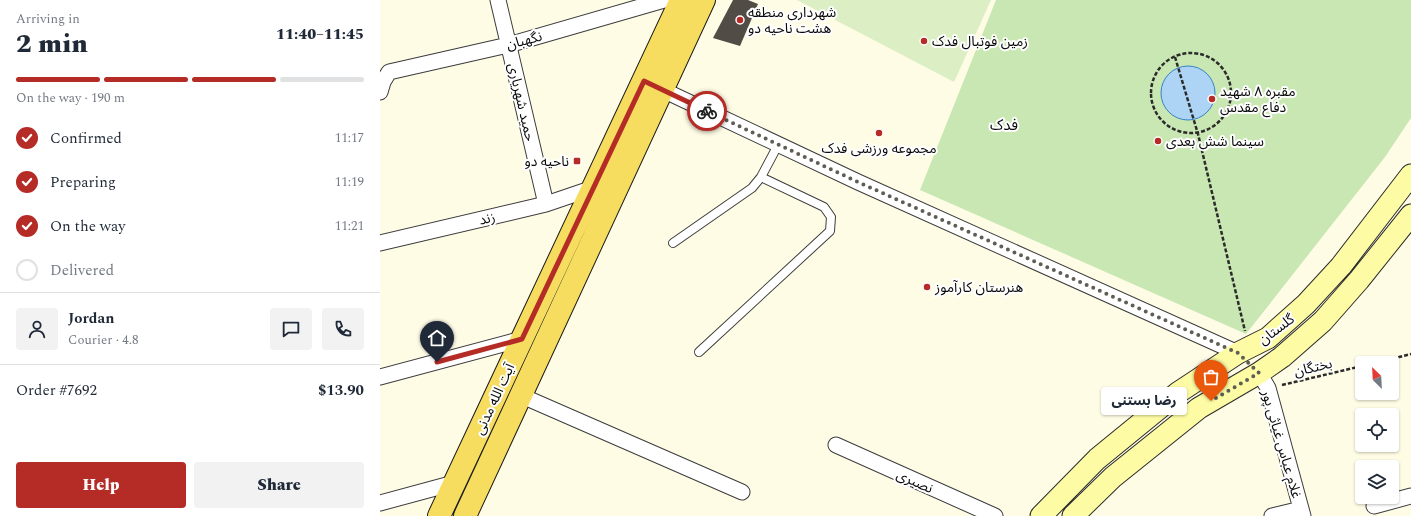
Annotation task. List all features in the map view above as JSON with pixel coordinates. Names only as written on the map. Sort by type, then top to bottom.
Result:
[{"type":"main road","name":"آیت الله مدنی","points":[[439,516],[682,0]]},
{"type":"main road","points":[[465,516],[522,396],[704,0]]},
{"type":"main road","points":[[644,81],[663,90]]},
{"type":"main road","name":"گلستان","points":[[1041,516],[1097,459],[1179,392],[1238,353],[1268,338],[1306,304],[1341,266],[1411,175]]},
{"type":"main road","name":"گلستان","points":[[1073,516],[1113,477],[1199,408],[1263,381],[1282,357],[1323,321],[1359,280],[1411,215]]},
{"type":"main road","points":[[1238,353],[1263,381]]},
{"type":"street","name":"حمید شهریاری","points":[[498,0],[546,204]]},
{"type":"street","name":"نگهبان","points":[[380,92],[385,77],[389,72],[508,44],[664,0]]},
{"type":"street","points":[[663,90],[778,145],[1238,353]]},
{"type":"street","name":"زند","points":[[380,243],[546,204],[593,188]]},
{"type":"street","points":[[380,377],[522,339]]},
{"type":"street","name":"غلام عباس غیاثی ‌پور","points":[[1263,381],[1302,513]]},
{"type":"street","points":[[522,396],[742,492]]},
{"type":"street","name":"نصیری","points":[[836,445],[995,516]]},
{"type":"street","points":[[380,503],[454,484]]},
{"type":"street","points":[[1374,506],[1411,496]]},
{"type":"street","points":[[1272,516],[1302,513]]},
{"type":"lane","points":[[673,243],[752,188],[761,177],[778,145]]},
{"type":"lane","points":[[699,352],[830,231],[831,217],[824,207],[761,177]]},
{"type":"path","points":[[1193,52],[1213,59],[1221,66],[1231,85],[1232,96],[1225,116],[1213,127],[1198,134],[1178,132],[1168,127],[1154,111],[1151,101],[1152,80],[1157,71],[1175,57],[1193,52]]},
{"type":"path","points":[[1175,57],[1198,134],[1246,334],[1238,353]]},
{"type":"path","points":[[1399,357],[1411,354]]},
{"type":"path","name":"بختگان","points":[[1263,381],[1355,367]]},
{"type":"green space","name":"زمین فوتبال فدک","points":[[797,0],[991,0],[954,82]]},
{"type":"green space","points":[[996,0],[1411,0],[1411,118],[1385,157],[1246,334],[920,190]]},
{"type":"water","points":[[1183,66],[1193,66],[1203,70],[1211,78],[1215,88],[1215,98],[1211,108],[1203,116],[1193,120],[1183,120],[1173,116],[1165,108],[1161,98],[1161,88],[1165,78],[1173,70]]},
{"type":"building","points":[[733,0],[748,0],[758,4],[740,46],[713,38]]},
{"type":"way so far","points":[[707,111],[858,182],[1238,353],[1259,373],[1211,401]]},
{"type":"place","name":"شهرداری منطقه هشت ناحیه دو","points":[[740,20]]},
{"type":"place","name":"زمین فوتبال فدک","points":[[924,41]]},
{"type":"place","name":"مقبره ۸ شهید دفاع مقدس","points":[[1212,99]]},
{"type":"place","name":"مجموعه ورزشی فدک","points":[[879,133]]},
{"type":"place","name":"سینما شش بعدی","points":[[1158,141]]},
{"type":"place","name":"ناحیه دو","points":[[577,161]]},
{"type":"place","name":"هنرستان کارآموز","points":[[927,287]]},
{"type":"place","name":"رضا بستنی","points":[[1211,401]]},
{"type":"district","name":"فدک","points":[[1004,125]]},
{"type":"route","points":[[437,362],[522,339],[644,81],[707,111]]}]
